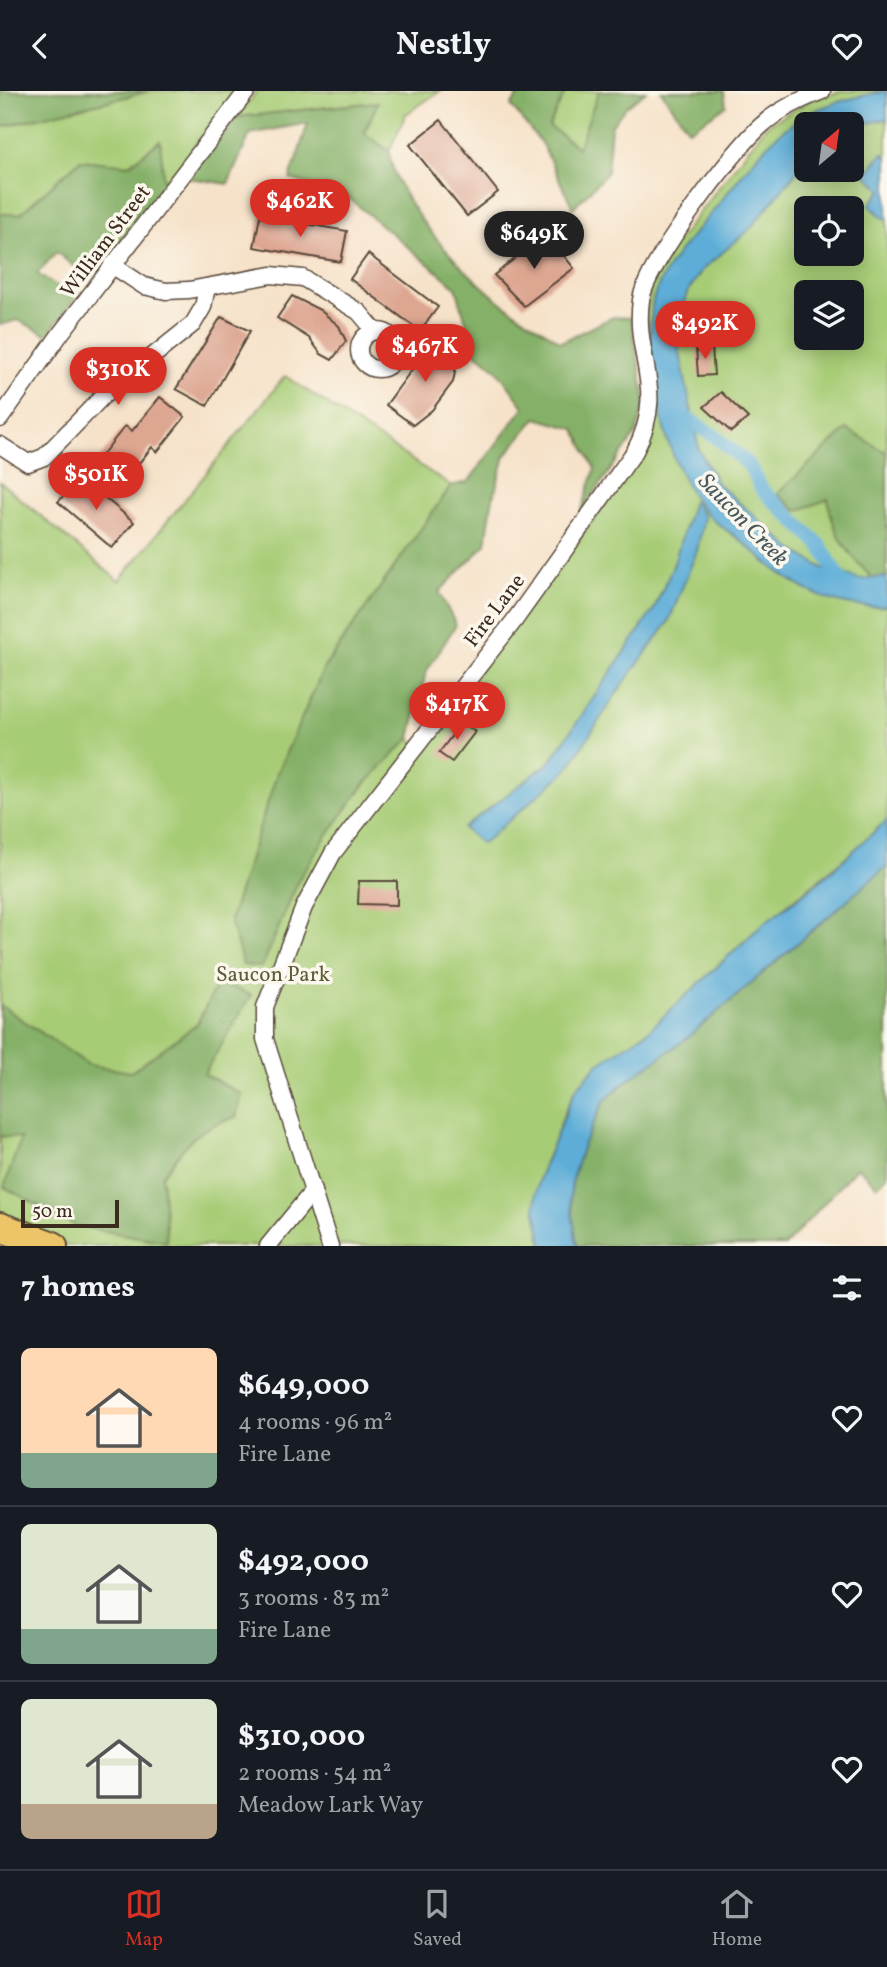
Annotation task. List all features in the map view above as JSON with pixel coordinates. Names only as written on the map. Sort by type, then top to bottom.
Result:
[{"type":"highway","points":[[0,1227],[53,1246]]},
{"type":"street","name":"William Street","points":[[0,419],[112,265],[247,91]]},
{"type":"street","name":"Fire Lane","points":[[330,1246],[265,1038],[265,1007],[304,907],[350,827],[514,621],[635,451],[646,429],[651,401],[641,326],[641,297],[660,255],[738,151],[762,124],[798,101],[822,91]]},
{"type":"street","points":[[112,265],[135,281],[155,289],[177,291],[271,275],[303,278],[359,312],[375,331]]},
{"type":"street","points":[[0,445],[28,463],[44,457],[103,396],[193,324],[203,307],[207,287]]},
{"type":"street","points":[[268,1246],[313,1191]]},
{"type":"green space","points":[[0,91],[150,91],[0,127]]},
{"type":"green space","points":[[150,91],[237,91],[164,185],[160,141],[129,165],[80,160],[20,214],[0,214],[0,127]]},
{"type":"green space","points":[[257,91],[440,91],[406,114],[389,151],[364,133],[377,102],[237,117]]},
{"type":"green space","points":[[521,91],[566,91],[549,126],[578,148],[599,91],[646,91],[626,107],[611,126],[607,173],[573,208],[542,144],[511,106]]},
{"type":"green space","points":[[566,91],[599,91],[579,148],[549,126]]},
{"type":"green space","points":[[661,91],[724,91],[726,106],[689,130]]},
{"type":"green space","name":"Saucon Park","points":[[842,91],[887,91],[887,820],[843,860],[751,935],[656,1024],[586,1078],[570,1101],[555,1141],[544,1188],[541,1231],[543,1246],[0,1246],[0,482],[119,581],[285,376],[451,486],[324,667],[421,747],[615,491],[653,431],[659,402],[646,314],[651,285],[673,247],[766,126],[809,101]]},
{"type":"green space","points":[[378,102],[364,133],[389,151],[402,189],[443,247],[498,300],[561,342],[613,317],[631,318],[645,400],[637,432],[581,512],[595,469],[575,429],[536,418],[505,456],[492,502],[486,544],[439,592],[456,625],[426,672],[410,738],[365,784],[327,835],[299,879],[262,967],[243,965],[230,920],[277,773],[324,668],[451,486],[468,482],[524,407],[497,370],[474,351],[456,287],[344,194],[290,179],[308,123],[250,134],[228,184],[188,178],[237,117]]},
{"type":"green space","points":[[160,141],[164,185],[91,280],[56,252],[37,274],[76,297],[47,335],[18,320],[0,325],[0,214],[20,214],[80,160],[129,165]]},
{"type":"green space","points":[[847,429],[887,453],[887,577],[872,578],[849,551],[837,533],[828,499],[797,511],[777,494]]},
{"type":"green space","points":[[887,866],[887,1176],[877,1186],[857,1167],[785,1246],[577,1246],[570,1198],[573,1176],[583,1145],[604,1101],[634,1075],[686,1039]]},
{"type":"green space","points":[[218,982],[251,995],[204,1074],[242,1094],[236,1117],[210,1127],[193,1138],[162,1176],[167,1242],[76,1226],[4,1187],[21,1138],[0,1136],[0,1005],[89,1065],[131,1072],[197,1024]]},
{"type":"water","points":[[887,91],[887,119],[864,124],[864,112],[813,112],[830,105]]},
{"type":"water","name":"Saucon Creek","points":[[794,123],[794,175],[749,230],[702,270],[687,293],[676,333],[699,450],[717,483],[792,549],[823,568],[860,579],[887,577],[887,606],[846,604],[810,592],[777,571],[715,521],[698,504],[690,491],[670,447],[660,413],[651,346],[652,306],[656,291],[685,244],[757,156]]},
{"type":"water","points":[[883,153],[887,157],[887,221],[869,205],[882,190],[865,174]]},
{"type":"water","points":[[693,501],[704,517],[697,551],[668,623],[616,694],[567,770],[482,844],[463,828],[550,762],[654,609],[673,566]]},
{"type":"water","points":[[887,820],[887,866],[686,1039],[622,1084],[604,1101],[583,1145],[573,1176],[570,1198],[577,1246],[543,1246],[535,1208],[536,1193],[540,1175],[575,1090],[598,1064],[647,1032],[764,923],[819,882]]},
{"type":"building","points":[[441,120],[498,192],[467,216],[410,145]]},
{"type":"building","points":[[260,216],[347,231],[341,262],[254,247]]},
{"type":"building","points":[[546,234],[574,268],[524,306],[494,275]]},
{"type":"building","points":[[368,254],[438,307],[420,331],[350,279]]},
{"type":"building","points":[[292,296],[320,310],[339,326],[346,341],[332,360],[321,354],[309,338],[277,318]]},
{"type":"building","points":[[221,317],[250,331],[207,406],[176,389]]},
{"type":"building","points":[[432,342],[458,357],[453,382],[432,410],[413,425],[386,405]]},
{"type":"building","points":[[712,347],[714,375],[698,376],[696,348]]},
{"type":"building","points":[[721,392],[748,418],[731,432],[704,407]]},
{"type":"building","points":[[160,397],[185,417],[157,452],[152,447],[121,485],[95,464],[125,426],[132,431]]},
{"type":"building","points":[[80,477],[134,522],[112,548],[58,502]]},
{"type":"building","points":[[462,722],[475,732],[452,762],[439,753]]},
{"type":"building","points":[[359,881],[397,881],[397,905],[358,904]]},
{"type":"waterway","points":[[680,414],[716,437],[749,465],[762,490],[819,544],[841,580],[847,583]]}]
